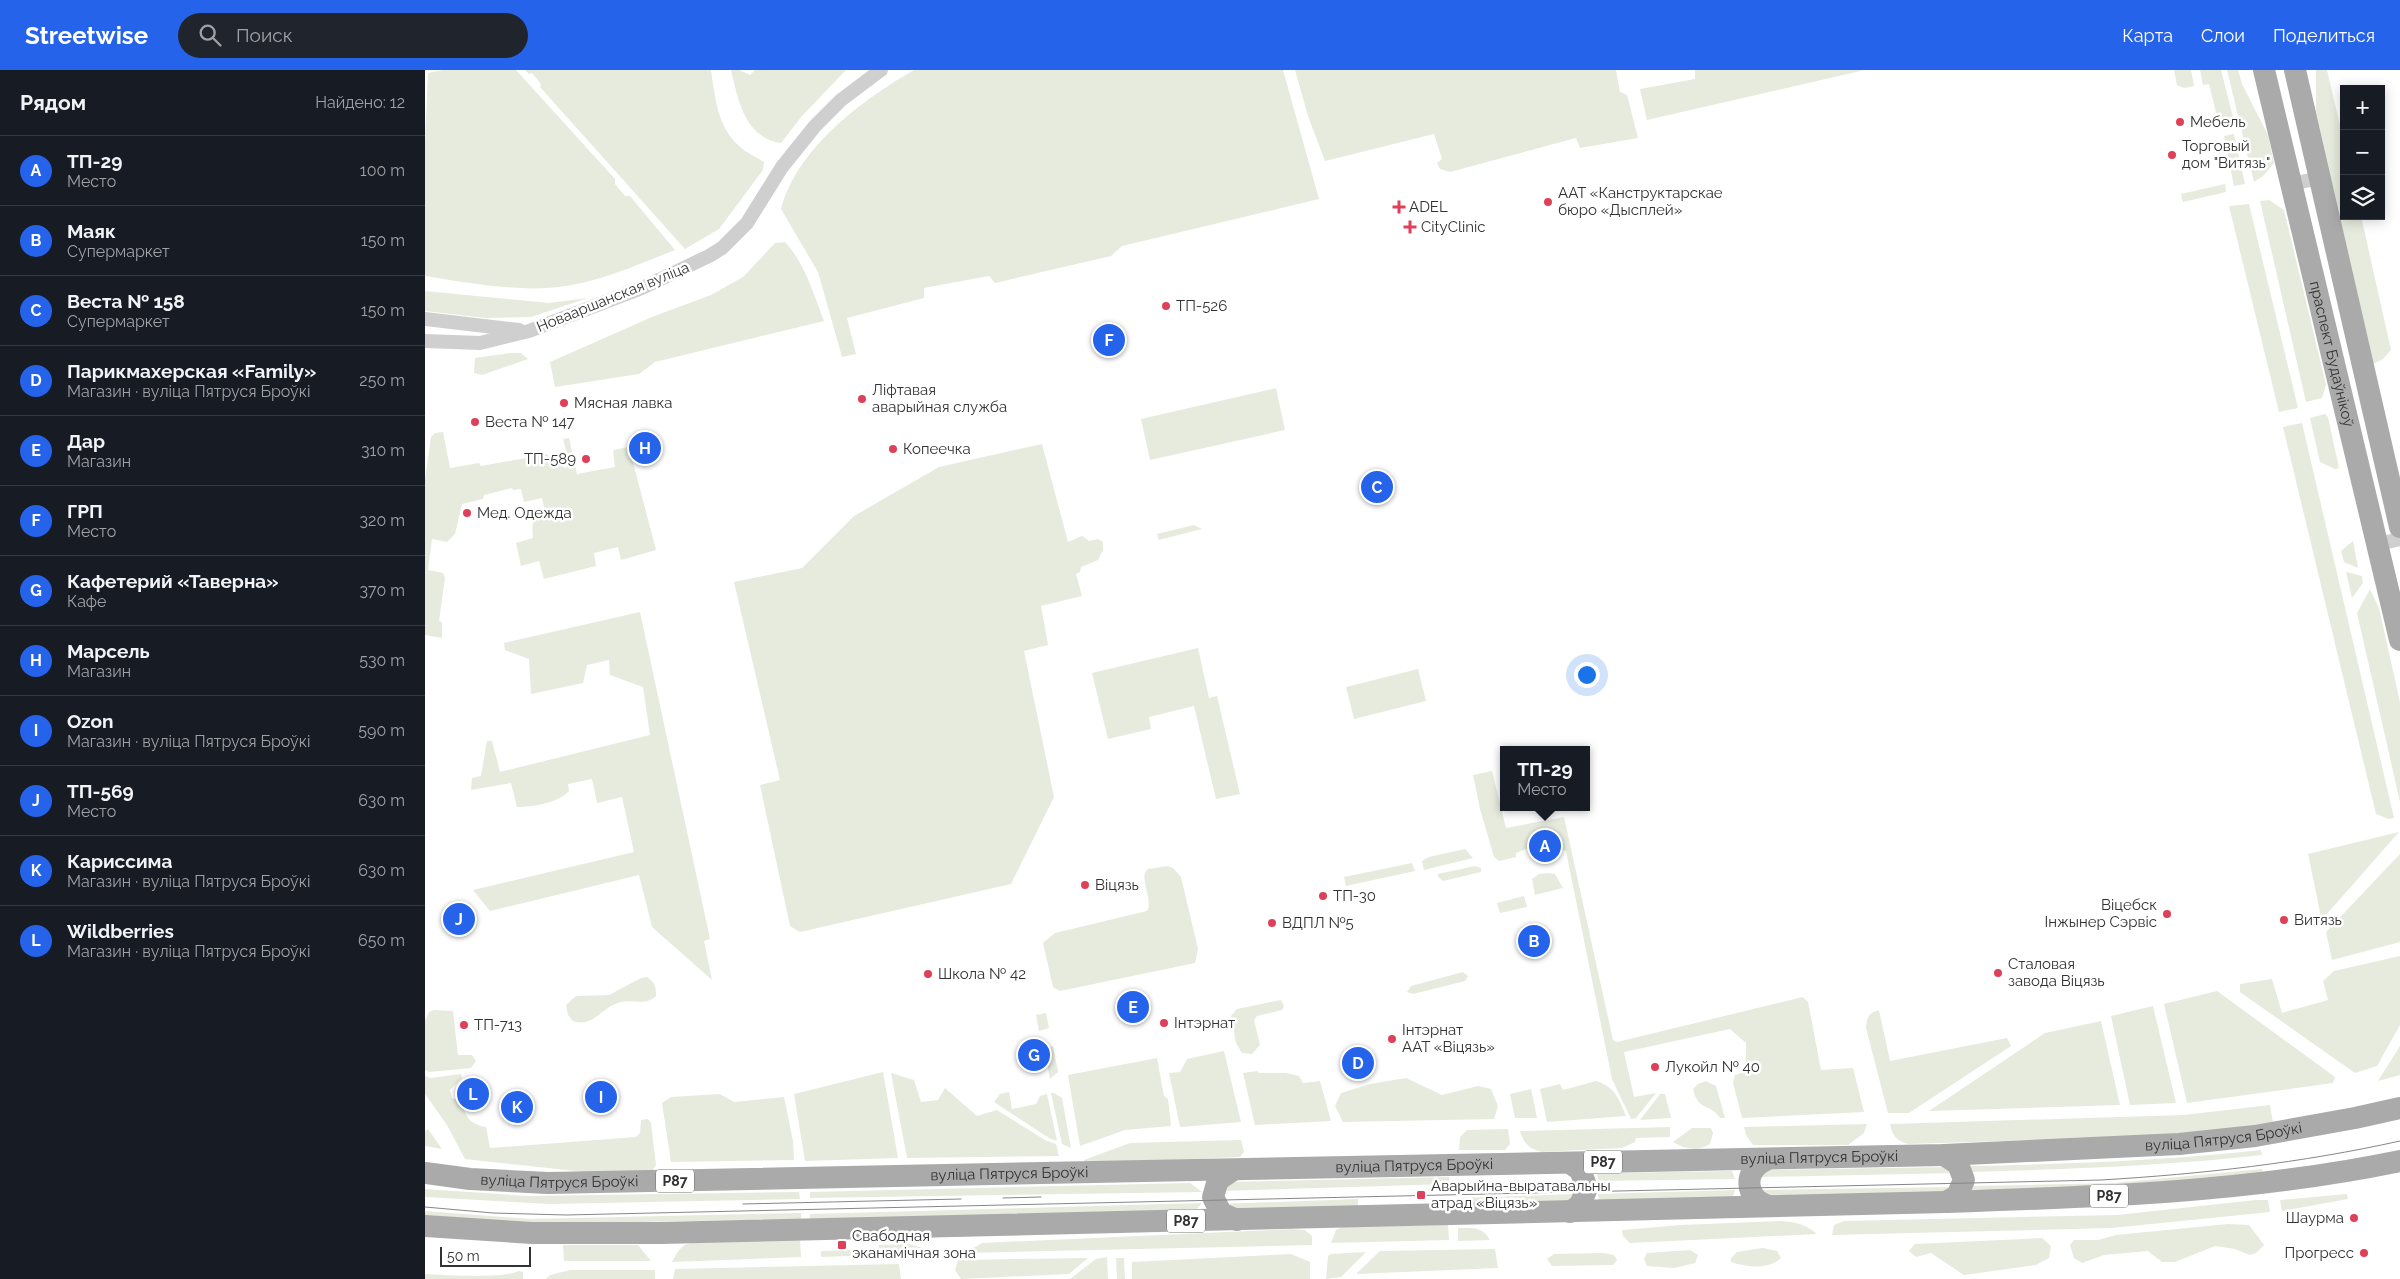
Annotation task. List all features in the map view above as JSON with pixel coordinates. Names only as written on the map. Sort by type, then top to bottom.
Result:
[{"type":"main road","name":"праспект Будаўнікоў","points":[[2264,70],[2400,640]]},
{"type":"main road","name":"праспект Будаўнікоў","points":[[2295,70],[2400,527]]},
{"type":"main road","name":"вуліца Пятруся Броўкі","points":[[425,1173],[548,1183],[1944,1155],[2179,1144],[2255,1136],[2400,1108]]},
{"type":"main road","points":[[1944,1155],[1959,1164],[1964,1180],[1961,1192],[1947,1202]]},
{"type":"main road","points":[[1766,1160],[1760,1162],[1751,1171],[1748,1184],[1749,1190],[1757,1201],[1768,1206]]},
{"type":"main road","name":"Р87","points":[[425,1226],[532,1234],[626,1233],[1947,1202],[2098,1197],[2253,1185],[2316,1177],[2400,1161]]},
{"type":"main road","points":[[1570,1163],[1580,1170],[1587,1188],[1580,1205],[1570,1212]]},
{"type":"main road","points":[[1189,1170],[1200,1178],[1204,1184],[1206,1198],[1203,1209],[1191,1220]]},
{"type":"main road","points":[[1233,1170],[1218,1180],[1213,1198],[1221,1213],[1237,1220]]},
{"type":"street","name":"Новааршанская вуліца","points":[[425,342],[480,343],[529,331],[642,288],[690,266],[722,248],[747,223],[783,167],[815,126],[841,100],[881,70]]},
{"type":"street","points":[[2291,184],[2319,178]]},
{"type":"street","name":"Новааршанская вуліца","points":[[425,319],[529,331]]},
{"type":"street","points":[[2344,405],[2370,399]]},
{"type":"street","points":[[2377,544],[2400,539]]},
{"type":"shaded area","points":[[443,70],[516,70],[615,179],[615,184],[625,196],[630,196],[675,250],[593,280],[549,288],[514,288],[425,276],[425,143],[428,73]]},
{"type":"shaded area","points":[[525,70],[711,70],[718,110],[725,129],[741,148],[764,162],[763,170],[719,229],[685,249],[540,87],[541,84],[532,73],[529,74]]},
{"type":"shaded area","points":[[731,70],[739,70],[750,75],[755,70],[846,70],[802,116],[781,143],[769,140],[751,126],[740,105]]},
{"type":"shaded area","points":[[914,70],[1283,70],[1319,199],[1122,246],[1111,256],[995,283],[989,276],[924,288],[924,298],[847,318],[856,354],[842,357],[818,272],[781,209],[789,186],[801,165],[834,128],[873,96]]},
{"type":"shaded area","points":[[1295,70],[1616,70],[1620,92],[1627,95],[1638,138],[1580,148],[1576,138],[1450,172],[1440,169],[1437,163],[1442,159],[1434,134],[1325,161],[1308,116]]},
{"type":"shaded area","points":[[1695,70],[1865,70],[1647,120],[1640,89],[1695,79]]},
{"type":"shaded area","points":[[2174,70],[2191,70],[2194,86],[2184,88],[2177,85]]},
{"type":"shaded area","points":[[2200,70],[2221,70],[2234,121],[2219,125],[2209,84],[2203,85]]},
{"type":"shaded area","points":[[2227,70],[2238,70],[2242,84],[2268,135],[2274,163],[2263,176],[2254,182]]},
{"type":"shaded area","points":[[2316,70],[2327,70],[2340,125],[2340,218],[2316,111]]},
{"type":"shaded area","points":[[2234,134],[2245,184],[2234,186],[2224,136]]},
{"type":"shaded area","points":[[2225,184],[2226,192],[2183,202],[2181,194]]},
{"type":"shaded area","points":[[2269,200],[2284,210],[2326,385],[2322,398],[2306,402],[2260,201]]},
{"type":"shaded area","points":[[2249,204],[2298,408],[2279,412],[2229,206]]},
{"type":"shaded area","points":[[2341,220],[2362,220],[2391,350],[2383,359],[2373,364]]},
{"type":"shaded area","points":[[785,242],[803,269],[824,321],[655,362],[639,374],[555,387],[550,362],[652,317],[711,295],[743,277],[775,243]]},
{"type":"shaded area","points":[[425,291],[549,303],[588,298],[531,317],[485,318],[425,311]]},
{"type":"shaded area","points":[[521,353],[528,359],[482,375],[474,373],[475,358]]},
{"type":"shaded area","points":[[1276,388],[1285,430],[1150,460],[1141,419]]},
{"type":"shaded area","points":[[2325,414],[2328,417],[2339,468],[2335,469],[2320,462],[2310,418]]},
{"type":"shaded area","points":[[2302,423],[2394,818],[2389,819],[2376,814],[2283,427]]},
{"type":"shaded area","points":[[443,432],[450,468],[479,463],[481,466],[526,458],[528,453],[534,452],[548,455],[565,468],[570,465],[563,439],[569,438],[577,474],[615,467],[613,450],[629,447],[656,550],[621,560],[618,547],[594,553],[596,566],[544,579],[539,561],[521,566],[516,543],[533,538],[533,522],[537,516],[545,512],[542,498],[524,502],[521,489],[513,490],[512,488],[484,495],[483,499],[462,504],[455,534],[447,542],[432,539],[428,570],[443,573],[445,578],[439,621],[442,622],[442,638],[425,635],[425,479],[431,437],[435,433]]},
{"type":"shaded area","points":[[1042,444],[1068,542],[1082,536],[1089,541],[1098,539],[1103,542],[1103,550],[1098,560],[1081,567],[1080,572],[1076,574],[1082,596],[1041,606],[1048,645],[1024,651],[1054,797],[1011,884],[800,932],[790,926],[760,785],[780,780],[734,582],[802,568],[854,516],[939,467]]},
{"type":"shaded area","points":[[1194,525],[1202,529],[1159,540],[1157,534]]},
{"type":"shaded area","points":[[2353,541],[2358,568],[2344,562],[2341,551]]},
{"type":"shaded area","points":[[2346,572],[2362,576],[2363,583],[2352,598]]},
{"type":"shaded area","points":[[2370,589],[2379,608],[2400,702],[2400,802],[2357,613]]},
{"type":"shaded area","points":[[640,612],[710,939],[704,941],[712,980],[652,927],[639,875],[490,911],[473,890],[634,852],[622,797],[597,803],[592,779],[568,784],[569,791],[558,799],[545,804],[530,806],[517,807],[511,783],[471,790],[472,778],[481,776],[487,741],[492,741],[500,772],[650,735],[643,687],[610,675],[609,660],[587,665],[583,683],[531,694],[529,659],[505,650],[504,643]]},
{"type":"shaded area","points":[[1198,648],[1209,698],[1217,696],[1240,794],[1216,799],[1194,706],[1149,717],[1151,729],[1108,739],[1092,673]]},
{"type":"shaded area","points":[[1418,669],[1426,701],[1354,719],[1346,687]]},
{"type":"shaded area","points":[[1492,771],[1500,811],[1502,811],[1506,828],[1564,817],[1613,1040],[1617,1042],[1803,997],[1808,1002],[1821,1070],[1853,1068],[1864,1112],[1742,1118],[1733,1083],[1735,1075],[1746,1071],[1746,1043],[1730,1029],[1624,1052],[1634,1097],[1656,1093],[1636,1118],[1631,1119],[1612,1079],[1566,851],[1554,848],[1551,839],[1516,853],[1516,857],[1499,861],[1494,857],[1480,809],[1473,775]]},
{"type":"shaded area","points":[[2399,832],[2326,915],[2321,917],[2308,854]]},
{"type":"shaded area","points":[[1465,849],[1473,858],[1424,870],[1422,861],[1429,857]]},
{"type":"shaded area","points":[[2400,854],[2400,942],[2332,960],[2326,932]]},
{"type":"shaded area","points":[[1412,863],[1415,871],[1346,886],[1344,877]]},
{"type":"shaded area","points":[[1168,866],[1173,868],[1181,877],[1198,949],[1195,963],[1060,991],[1053,987],[1043,943],[1055,933],[1147,911],[1149,903],[1144,877],[1145,872],[1148,869]]},
{"type":"shaded area","points":[[1475,866],[1481,868],[1481,872],[1443,881],[1438,877],[1438,874]]},
{"type":"shaded area","points":[[1539,874],[1555,874],[1563,888],[1535,895],[1532,879]]},
{"type":"shaded area","points":[[1524,896],[1527,907],[1500,913],[1497,903]]},
{"type":"shaded area","points":[[2400,956],[2400,1025],[2377,1066],[2355,1073],[2240,992],[2240,984],[2272,979],[2282,1013],[2328,1000],[2323,981],[2334,971]]},
{"type":"shaded area","points":[[1463,972],[1468,976],[1465,981],[1413,994],[1407,992],[1411,986]]},
{"type":"shaded area","points":[[647,977],[655,987],[656,996],[647,1001],[628,1001],[612,1005],[592,1020],[586,1022],[573,1021],[568,1015],[566,1005],[576,996],[609,995],[641,978]]},
{"type":"shaded area","points":[[2217,991],[2335,1077],[2333,1083],[2187,1103],[2164,1004]]},
{"type":"shaded area","points":[[1281,1000],[1284,1006],[1282,1010],[1257,1016],[1254,1020],[1260,1045],[1252,1054],[1242,1053],[1236,1043],[1231,1016],[1237,1009]]},
{"type":"shaded area","points":[[2153,1006],[2176,1103],[2130,1105],[2111,1016]]},
{"type":"shaded area","points":[[434,1010],[453,1011],[458,1055],[472,1055],[476,1061],[471,1068],[429,1072],[425,1070],[425,1021],[429,1012]]},
{"type":"shaded area","points":[[1879,1010],[1890,1061],[2007,1038],[2011,1046],[1909,1113],[1888,1113],[1866,1028],[1869,1016]]},
{"type":"shaded area","points":[[1046,1013],[1049,1028],[1039,1031],[1036,1015]]},
{"type":"shaded area","points":[[2101,1021],[2120,1105],[1929,1111],[2045,1033]]},
{"type":"shaded area","points":[[1053,1046],[1058,1072],[1050,1079],[1044,1048]]},
{"type":"shaded area","points":[[2400,1046],[2400,1075],[2378,1081]]},
{"type":"shaded area","points":[[1224,1051],[1241,1122],[1180,1127],[1169,1073],[1180,1072],[1187,1059]]},
{"type":"shaded area","points":[[1157,1058],[1164,1096],[1168,1099],[1171,1126],[1125,1130],[1080,1146],[1068,1075]]},
{"type":"shaded area","points":[[1257,1071],[1259,1073],[1286,1073],[1299,1076],[1303,1083],[1320,1081],[1331,1121],[1255,1125],[1243,1073]]},
{"type":"shaded area","points":[[883,1072],[898,1158],[805,1161],[794,1094]]},
{"type":"shaded area","points":[[891,1073],[914,1080],[921,1102],[938,1100],[945,1088],[977,1116],[997,1110],[1045,1140],[1056,1144],[1059,1156],[907,1158]]},
{"type":"shaded area","points":[[461,1074],[462,1078],[450,1090],[452,1098],[461,1101],[472,1122],[486,1127],[490,1148],[636,1137],[640,1133],[641,1120],[648,1119],[651,1123],[656,1165],[652,1171],[585,1172],[465,1159],[447,1125],[425,1094],[425,1076],[430,1078]]},
{"type":"shaded area","points":[[1406,1078],[1442,1095],[1478,1086],[1491,1089],[1498,1106],[1494,1119],[1343,1122],[1335,1106],[1341,1093],[1370,1084]]},
{"type":"shaded area","points":[[1596,1081],[1612,1090],[1626,1116],[1547,1122],[1540,1089],[1560,1084],[1563,1090]]},
{"type":"shaded area","points":[[1706,1081],[1716,1086],[1725,1118],[1720,1118],[1713,1110],[1701,1104],[1695,1096],[1693,1089],[1698,1084]]},
{"type":"shaded area","points":[[1531,1089],[1537,1118],[1515,1118],[1510,1094]]},
{"type":"shaded area","points":[[1009,1092],[1012,1109],[1036,1104],[1040,1096],[1047,1094],[1057,1141],[1049,1138],[994,1102],[1000,1094]]},
{"type":"shaded area","points":[[1051,1093],[1062,1098],[1071,1148],[1062,1144]]},
{"type":"shaded area","points":[[720,1094],[734,1102],[784,1097],[793,1141],[794,1160],[671,1162],[662,1103],[671,1097]]},
{"type":"shaded area","points":[[1660,1094],[1665,1094],[1671,1118],[1640,1120]]},
{"type":"shaded area","points":[[2270,1105],[2273,1123],[2186,1135],[1909,1144],[1901,1142],[1896,1137],[1890,1124],[2184,1115]]},
{"type":"shaded area","points":[[1867,1124],[1864,1133],[1848,1145],[1753,1145],[1746,1135],[1744,1127]]},
{"type":"shaded area","points":[[1670,1127],[1670,1137],[1636,1138],[1635,1142],[1622,1148],[1542,1152],[1528,1145],[1520,1131]]},
{"type":"shaded area","points":[[1692,1128],[1711,1128],[1713,1133],[1710,1144],[1691,1149],[1673,1142]]},
{"type":"shaded area","points":[[428,1129],[442,1149],[425,1146],[425,1131]]},
{"type":"shaded area","points":[[1508,1129],[1510,1144],[1505,1150],[1459,1150],[1460,1137],[1467,1130]]},
{"type":"shaded area","points":[[1241,1140],[1244,1152],[1240,1157],[1085,1164],[1084,1160],[1130,1143]]},
{"type":"shaded area","points":[[2261,1150],[2262,1155],[2189,1162],[2043,1170],[1970,1172],[1967,1166],[2114,1161]]},
{"type":"shaded area","points":[[1950,1167],[1955,1173],[1760,1177],[1768,1170]]},
{"type":"shaded area","points":[[2262,1169],[2263,1175],[2193,1182],[1967,1192],[1970,1186],[2114,1183]]},
{"type":"shaded area","points":[[1732,1171],[1735,1179],[1598,1181],[1597,1173]]},
{"type":"shaded area","points":[[1449,1177],[1449,1184],[1219,1191],[1227,1182]]},
{"type":"shaded area","points":[[1190,1183],[1202,1192],[810,1198],[810,1192]]},
{"type":"shaded area","points":[[1953,1187],[1948,1194],[1768,1198],[1760,1190]]},
{"type":"shaded area","points":[[425,1189],[528,1196],[799,1192],[800,1199],[549,1204],[425,1197]]},
{"type":"shaded area","points":[[1735,1190],[1732,1199],[1599,1202],[1598,1194]]},
{"type":"shaded area","points":[[1575,1194],[1570,1202],[1460,1205],[1460,1198]]},
{"type":"shaded area","points":[[2347,1194],[2348,1199],[2282,1211],[2280,1200]]},
{"type":"shaded area","points":[[1358,1199],[1358,1207],[1229,1212],[1219,1204]]},
{"type":"shaded area","points":[[2268,1200],[2270,1212],[2112,1228],[1832,1235],[1834,1225],[1844,1221],[2117,1215]]},
{"type":"shaded area","points":[[1202,1203],[1195,1211],[810,1219],[810,1214]]},
{"type":"shaded area","points":[[425,1211],[530,1219],[801,1213],[801,1219],[529,1224],[425,1217]]},
{"type":"shaded area","points":[[1781,1221],[1800,1224],[1817,1234],[1630,1243],[1623,1236],[1622,1230],[1681,1225]]},
{"type":"shaded area","points":[[2228,1224],[2249,1225],[2264,1245],[2256,1253],[2250,1255],[2235,1249],[2215,1246],[2175,1262],[2162,1262],[2148,1251],[2104,1255],[2082,1263],[2074,1258],[2070,1245],[2074,1240],[2098,1240],[2116,1235]]},
{"type":"shaded area","points":[[1448,1225],[1449,1240],[1331,1243],[1336,1230],[1342,1227]]},
{"type":"shaded area","points":[[1458,1228],[1480,1230],[1490,1240],[1458,1241]]},
{"type":"shaded area","points":[[1292,1229],[1305,1230],[1312,1236],[1312,1245],[965,1253],[982,1243]]},
{"type":"shaded area","points":[[2042,1238],[2051,1246],[2049,1258],[2036,1265],[1964,1275],[1931,1253],[1916,1257],[1909,1251],[1915,1244]]},
{"type":"shaded area","points":[[800,1239],[801,1257],[672,1262],[681,1248],[691,1243]]},
{"type":"shaded area","points":[[909,1244],[923,1248],[932,1255],[879,1257],[879,1245]]},
{"type":"shaded area","points":[[563,1245],[638,1245],[651,1261],[564,1261]]},
{"type":"shaded area","points":[[1763,1248],[1777,1251],[1781,1258],[1776,1262],[1763,1266],[1750,1266],[1731,1262],[1731,1258],[1737,1252]]},
{"type":"shaded area","points":[[877,1249],[877,1255],[821,1257],[821,1251]]},
{"type":"shaded area","points":[[1495,1249],[1498,1268],[1356,1274],[1380,1251]]},
{"type":"shaded area","points":[[1690,1250],[1698,1255],[1695,1263],[1674,1268],[1647,1266],[1644,1259],[1647,1253]]},
{"type":"shaded area","points":[[1366,1252],[1341,1277],[1326,1279],[1328,1256],[1331,1254]]},
{"type":"shaded area","points":[[1603,1253],[1614,1255],[1617,1260],[1613,1265],[1552,1266],[1547,1259],[1554,1254]]},
{"type":"shaded area","points":[[1291,1254],[1310,1262],[1310,1279],[1132,1279],[1132,1262]]},
{"type":"shaded area","points":[[1107,1257],[1108,1279],[1070,1279],[1096,1259]]},
{"type":"shaded area","points":[[1088,1258],[1069,1274],[961,1279],[955,1270],[958,1260]]},
{"type":"shaded area","points":[[1116,1258],[1124,1258],[1125,1279],[1117,1279]]},
{"type":"shaded area","points":[[899,1264],[901,1279],[673,1279],[675,1269]]},
{"type":"shaded area","points":[[570,1270],[655,1270],[655,1279],[546,1279],[550,1275]]},
{"type":"shaded area","points":[[523,1272],[523,1279],[425,1279],[425,1274],[487,1276]]},
{"type":"tram line","points":[[425,1207],[493,1213],[566,1215],[2101,1180],[2251,1166],[2326,1156],[2400,1141]]},
{"type":"tram line","points":[[1003,1198],[1041,1197]]},
{"type":"tram line","points":[[743,1204],[961,1199]]},
{"type":"place","name":"Мебель","points":[[2180,122]]},
{"type":"place","name":"Торговый дом \"Витязь\"","points":[[2172,155]]},
{"type":"place","name":"ААТ «Канструктарскае бюро «Дысплей»","points":[[1548,202]]},
{"type":"place","name":"ADEL","points":[[1399,207]]},
{"type":"place","name":"CityClinic","points":[[1410,227]]},
{"type":"place","name":"ТП-526","points":[[1166,306]]},
{"type":"place","name":"ГРП","points":[[1109,340]]},
{"type":"place","name":"Ліфтавая аварыйная служба","points":[[862,399]]},
{"type":"place","name":"Мясная лавка","points":[[564,403]]},
{"type":"place","name":"Веста № 147","points":[[475,422]]},
{"type":"place","name":"Марсель","points":[[645,448]]},
{"type":"place","name":"Копеечка","points":[[893,449]]},
{"type":"place","name":"ТП-589","points":[[586,459]]},
{"type":"place","name":"Веста № 158","points":[[1377,487]]},
{"type":"place","name":"Мед. Одежда","points":[[467,513]]},
{"type":"place","name":"ТП-29","points":[[1545,846]]},
{"type":"place","name":"Віцязь","points":[[1085,885]]},
{"type":"place","name":"ТП-30","points":[[1323,896]]},
{"type":"place","name":"Віцебск Інжынер Сэрвіс","points":[[2167,914]]},
{"type":"place","name":"ТП-569","points":[[459,919]]},
{"type":"place","name":"Витязь","points":[[2284,920]]},
{"type":"place","name":"ВДПЛ №5","points":[[1272,923]]},
{"type":"place","name":"Маяк","points":[[1534,941]]},
{"type":"place","name":"Сталовая завода Віцязь","points":[[1998,973]]},
{"type":"place","name":"Школа № 42","points":[[928,974]]},
{"type":"place","name":"Дар","points":[[1133,1007]]},
{"type":"place","name":"Інтэрнат","points":[[1164,1023]]},
{"type":"place","name":"ТП-713","points":[[464,1025]]},
{"type":"place","name":"Інтэрнат ААТ «Віцязь»","points":[[1392,1039]]},
{"type":"place","name":"Кафетерий «Таверна»","points":[[1034,1055]]},
{"type":"place","name":"Парикмахерская «Family»","points":[[1358,1063]]},
{"type":"place","name":"Лукойл № 40","points":[[1655,1067]]},
{"type":"place","name":"Wildberries","points":[[473,1094]]},
{"type":"place","name":"Ozon","points":[[601,1097]]},
{"type":"place","name":"Кариссима","points":[[517,1107]]},
{"type":"place","name":"Аварыйна-выратавальны атрад «Віцязь»","points":[[1421,1195]]},
{"type":"place","name":"Шаурма","points":[[2354,1218]]},
{"type":"place","name":"Свабодная эканамічная зона","points":[[842,1245]]},
{"type":"place","name":"Прогресс","points":[[2364,1253]]}]
